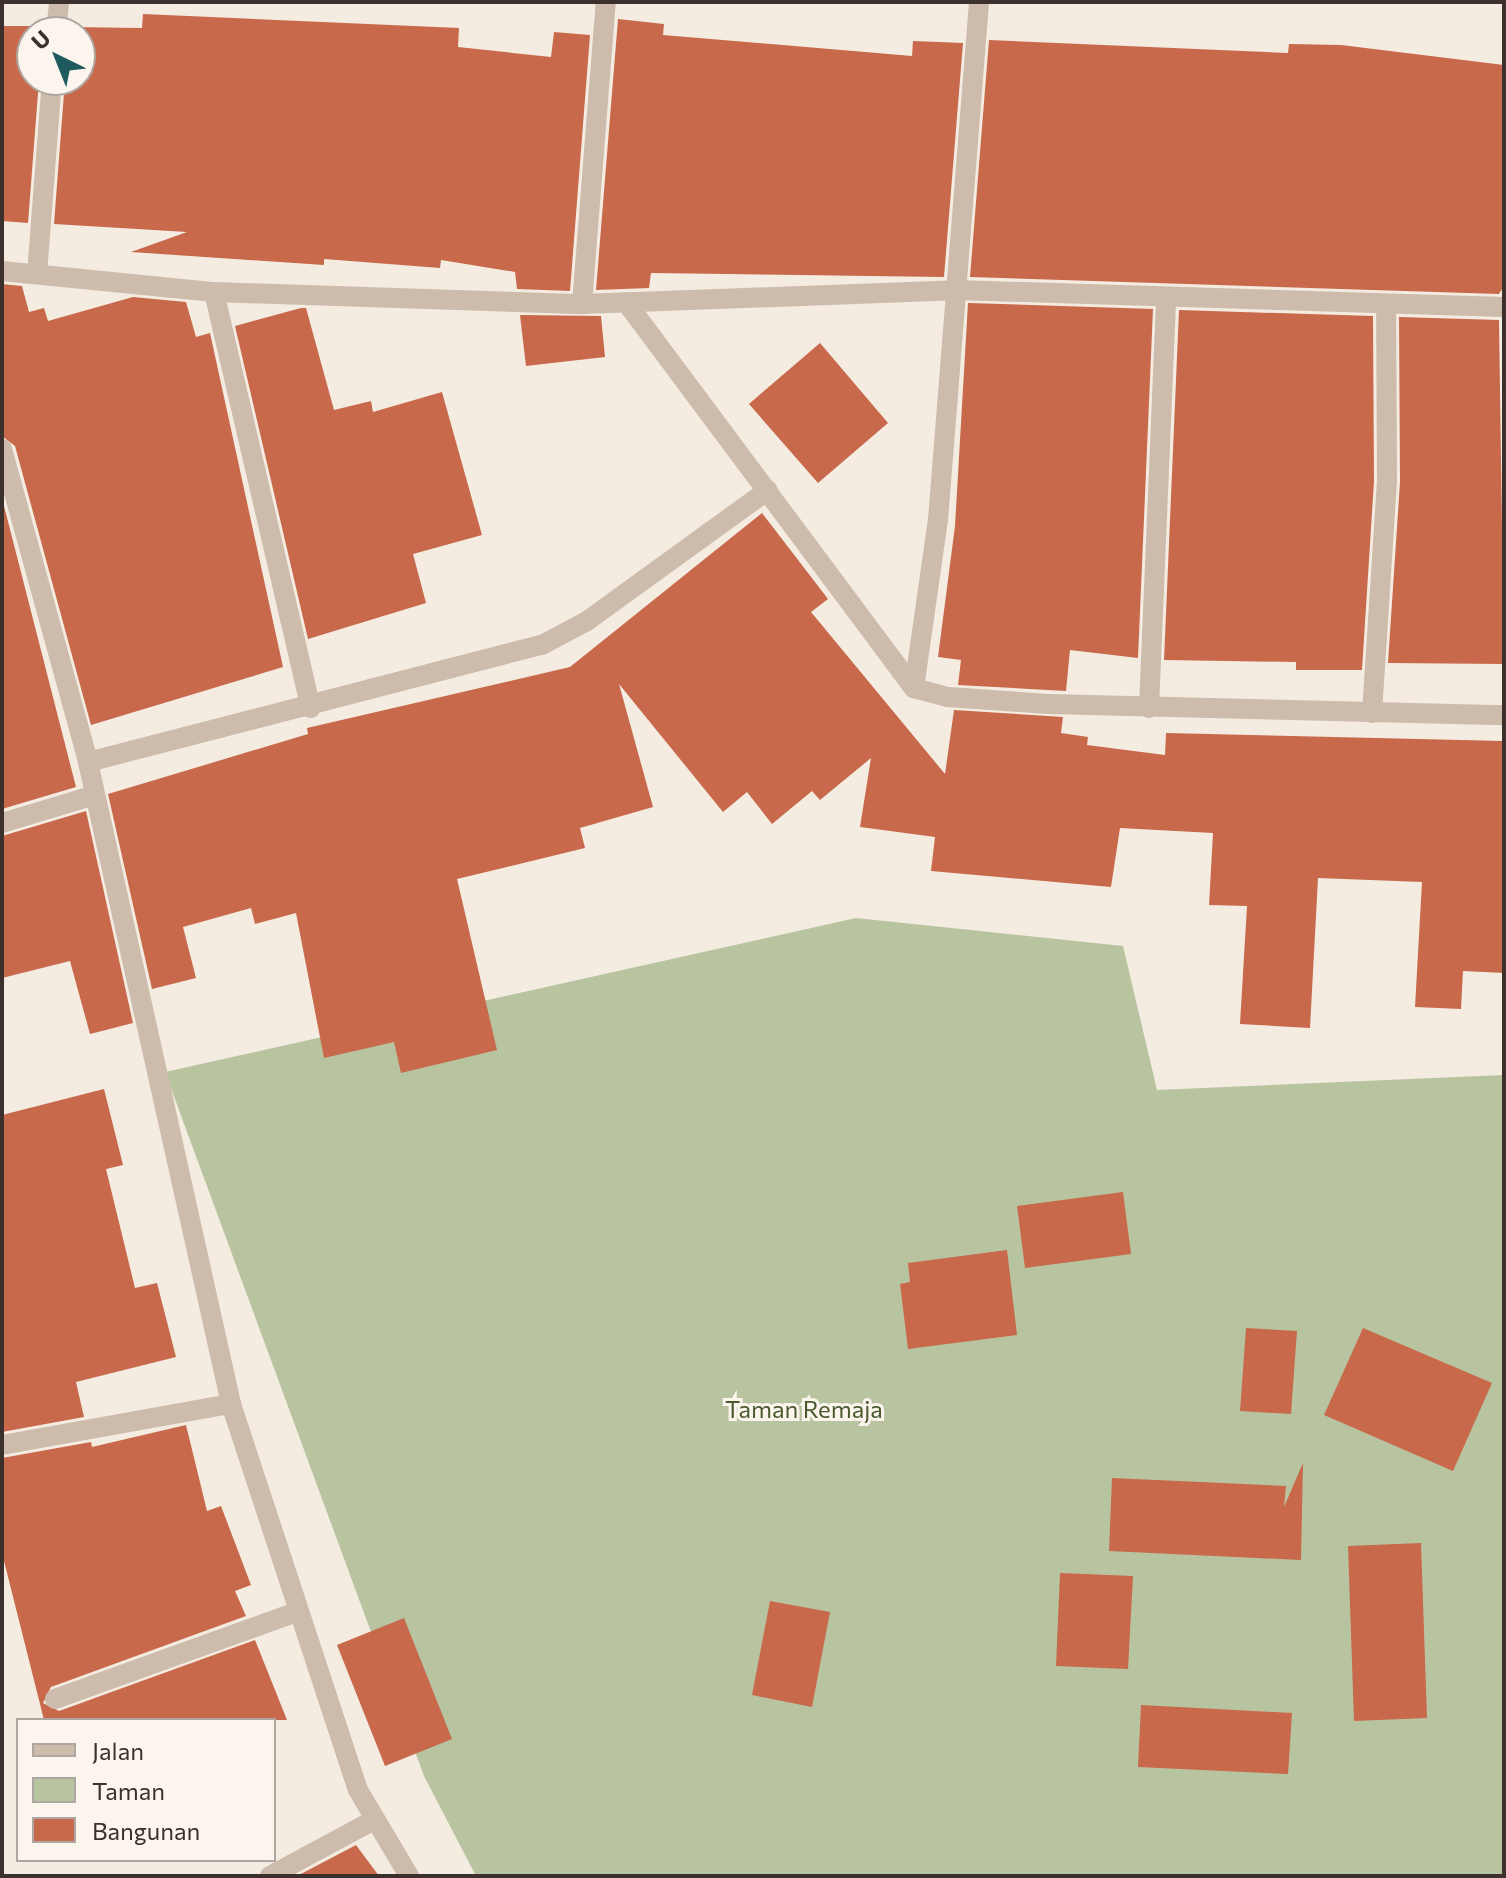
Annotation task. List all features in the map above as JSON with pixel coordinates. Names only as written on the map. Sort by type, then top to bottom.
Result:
[{"type":"street","points":[[582,304],[606,2]]},
{"type":"street","points":[[914,688],[938,520],[979,2]]},
{"type":"street","points":[[37,274],[51,96]]},
{"type":"street","points":[[2,271],[214,292],[582,304],[956,290],[1166,300],[1504,307]]},
{"type":"street","points":[[214,292],[311,708]]},
{"type":"street","points":[[1149,708],[1166,300]]},
{"type":"street","points":[[626,302],[914,688],[948,697],[1149,708],[1504,715]]},
{"type":"street","points":[[1372,713],[1387,481],[1386,304]]},
{"type":"street","points":[[2,449],[88,762],[231,1404],[296,1612],[374,1820],[409,1876]]},
{"type":"street","points":[[88,762],[311,708],[542,645],[611,605],[768,490]]},
{"type":"street","points":[[2,823],[95,795]]},
{"type":"street","points":[[2,1445],[231,1404]]},
{"type":"street","points":[[55,1699],[296,1612]]},
{"type":"street","points":[[270,1876],[374,1820]]},
{"type":"green space","name":"Taman Remaja","points":[[856,918],[1123,946],[1157,1090],[1504,1075],[1504,1876],[476,1876],[424,1776],[165,1072]]},
{"type":"building","points":[[143,14],[459,28],[458,47],[551,57],[554,32],[590,35],[570,291],[517,289],[515,272],[441,260],[440,268],[324,259],[324,265],[131,252],[187,232],[54,224],[64,96],[96,96],[96,27],[142,28]]},
{"type":"building","points":[[618,19],[664,24],[663,35],[912,56],[913,41],[963,43],[944,277],[651,273],[649,288],[596,290]]},
{"type":"building","points":[[2,26],[16,26],[16,96],[38,96],[28,223],[2,221]]},
{"type":"building","points":[[989,40],[1288,53],[1289,44],[1341,45],[1504,65],[1504,286],[1499,294],[970,277]]},
{"type":"building","points":[[2,284],[22,286],[29,312],[44,308],[48,321],[133,297],[186,302],[196,337],[210,333],[283,667],[91,725],[15,446],[2,436]]},
{"type":"building","points":[[968,303],[1153,309],[1138,658],[1070,650],[1066,691],[958,685],[961,660],[938,657],[955,526]]},
{"type":"building","points":[[306,308],[334,410],[371,401],[373,412],[442,392],[482,535],[413,554],[426,603],[308,639],[235,326]]},
{"type":"building","points":[[1179,310],[1373,316],[1374,481],[1362,670],[1296,670],[1296,662],[1164,660]]},
{"type":"building","points":[[520,315],[601,316],[605,357],[526,366]]},
{"type":"building","points":[[1399,317],[1499,320],[1504,664],[1388,663],[1400,482]]},
{"type":"building","points":[[820,343],[888,423],[818,483],[749,404]]},
{"type":"building","points":[[2,498],[76,787],[2,809]]},
{"type":"building","points":[[762,513],[828,599],[811,612],[945,774],[954,710],[1063,717],[1061,733],[1088,737],[1087,745],[1165,755],[1166,733],[1504,741],[1504,973],[1463,971],[1461,1009],[1415,1007],[1422,882],[1318,878],[1310,1028],[1240,1024],[1247,906],[1209,905],[1213,833],[1120,828],[1111,887],[931,871],[935,837],[860,827],[871,758],[820,800],[812,791],[772,824],[747,792],[723,812],[619,684],[653,807],[580,828],[585,848],[457,879],[497,1050],[401,1073],[394,1042],[324,1058],[296,913],[255,924],[251,908],[183,927],[196,978],[152,989],[108,794],[308,734],[307,728],[570,667]]},
{"type":"building","points":[[86,811],[133,1023],[90,1034],[70,961],[2,978],[2,836]]},
{"type":"building","points":[[104,1089],[123,1165],[106,1169],[135,1288],[157,1283],[176,1357],[76,1382],[84,1417],[2,1432],[2,1115]]},
{"type":"building","points":[[1123,1192],[1131,1254],[1025,1268],[1017,1206]]},
{"type":"building","points":[[1007,1250],[1017,1335],[908,1349],[900,1284],[910,1282],[908,1263]]},
{"type":"building","points":[[1246,1328],[1297,1331],[1291,1414],[1240,1411]]},
{"type":"building","points":[[1363,1328],[1492,1383],[1453,1471],[1324,1415]]},
{"type":"building","points":[[186,1425],[207,1511],[221,1506],[251,1585],[235,1591],[246,1616],[51,1687],[43,1703],[59,1711],[255,1640],[287,1720],[43,1718],[2,1553],[2,1458],[91,1442],[92,1447]]},
{"type":"building","points":[[1303,1463],[1301,1560],[1109,1551],[1112,1478],[1286,1486],[1284,1507]]},
{"type":"building","points":[[1421,1543],[1427,1718],[1354,1721],[1348,1546]]},
{"type":"building","points":[[1060,1573],[1133,1576],[1128,1669],[1056,1666]]},
{"type":"building","points":[[770,1601],[830,1612],[812,1707],[752,1695]]},
{"type":"building","points":[[404,1618],[452,1739],[385,1766],[337,1645]]},
{"type":"building","points":[[1141,1705],[1292,1713],[1288,1774],[1138,1767]]},
{"type":"building","points":[[356,1845],[379,1876],[297,1876]]}]
